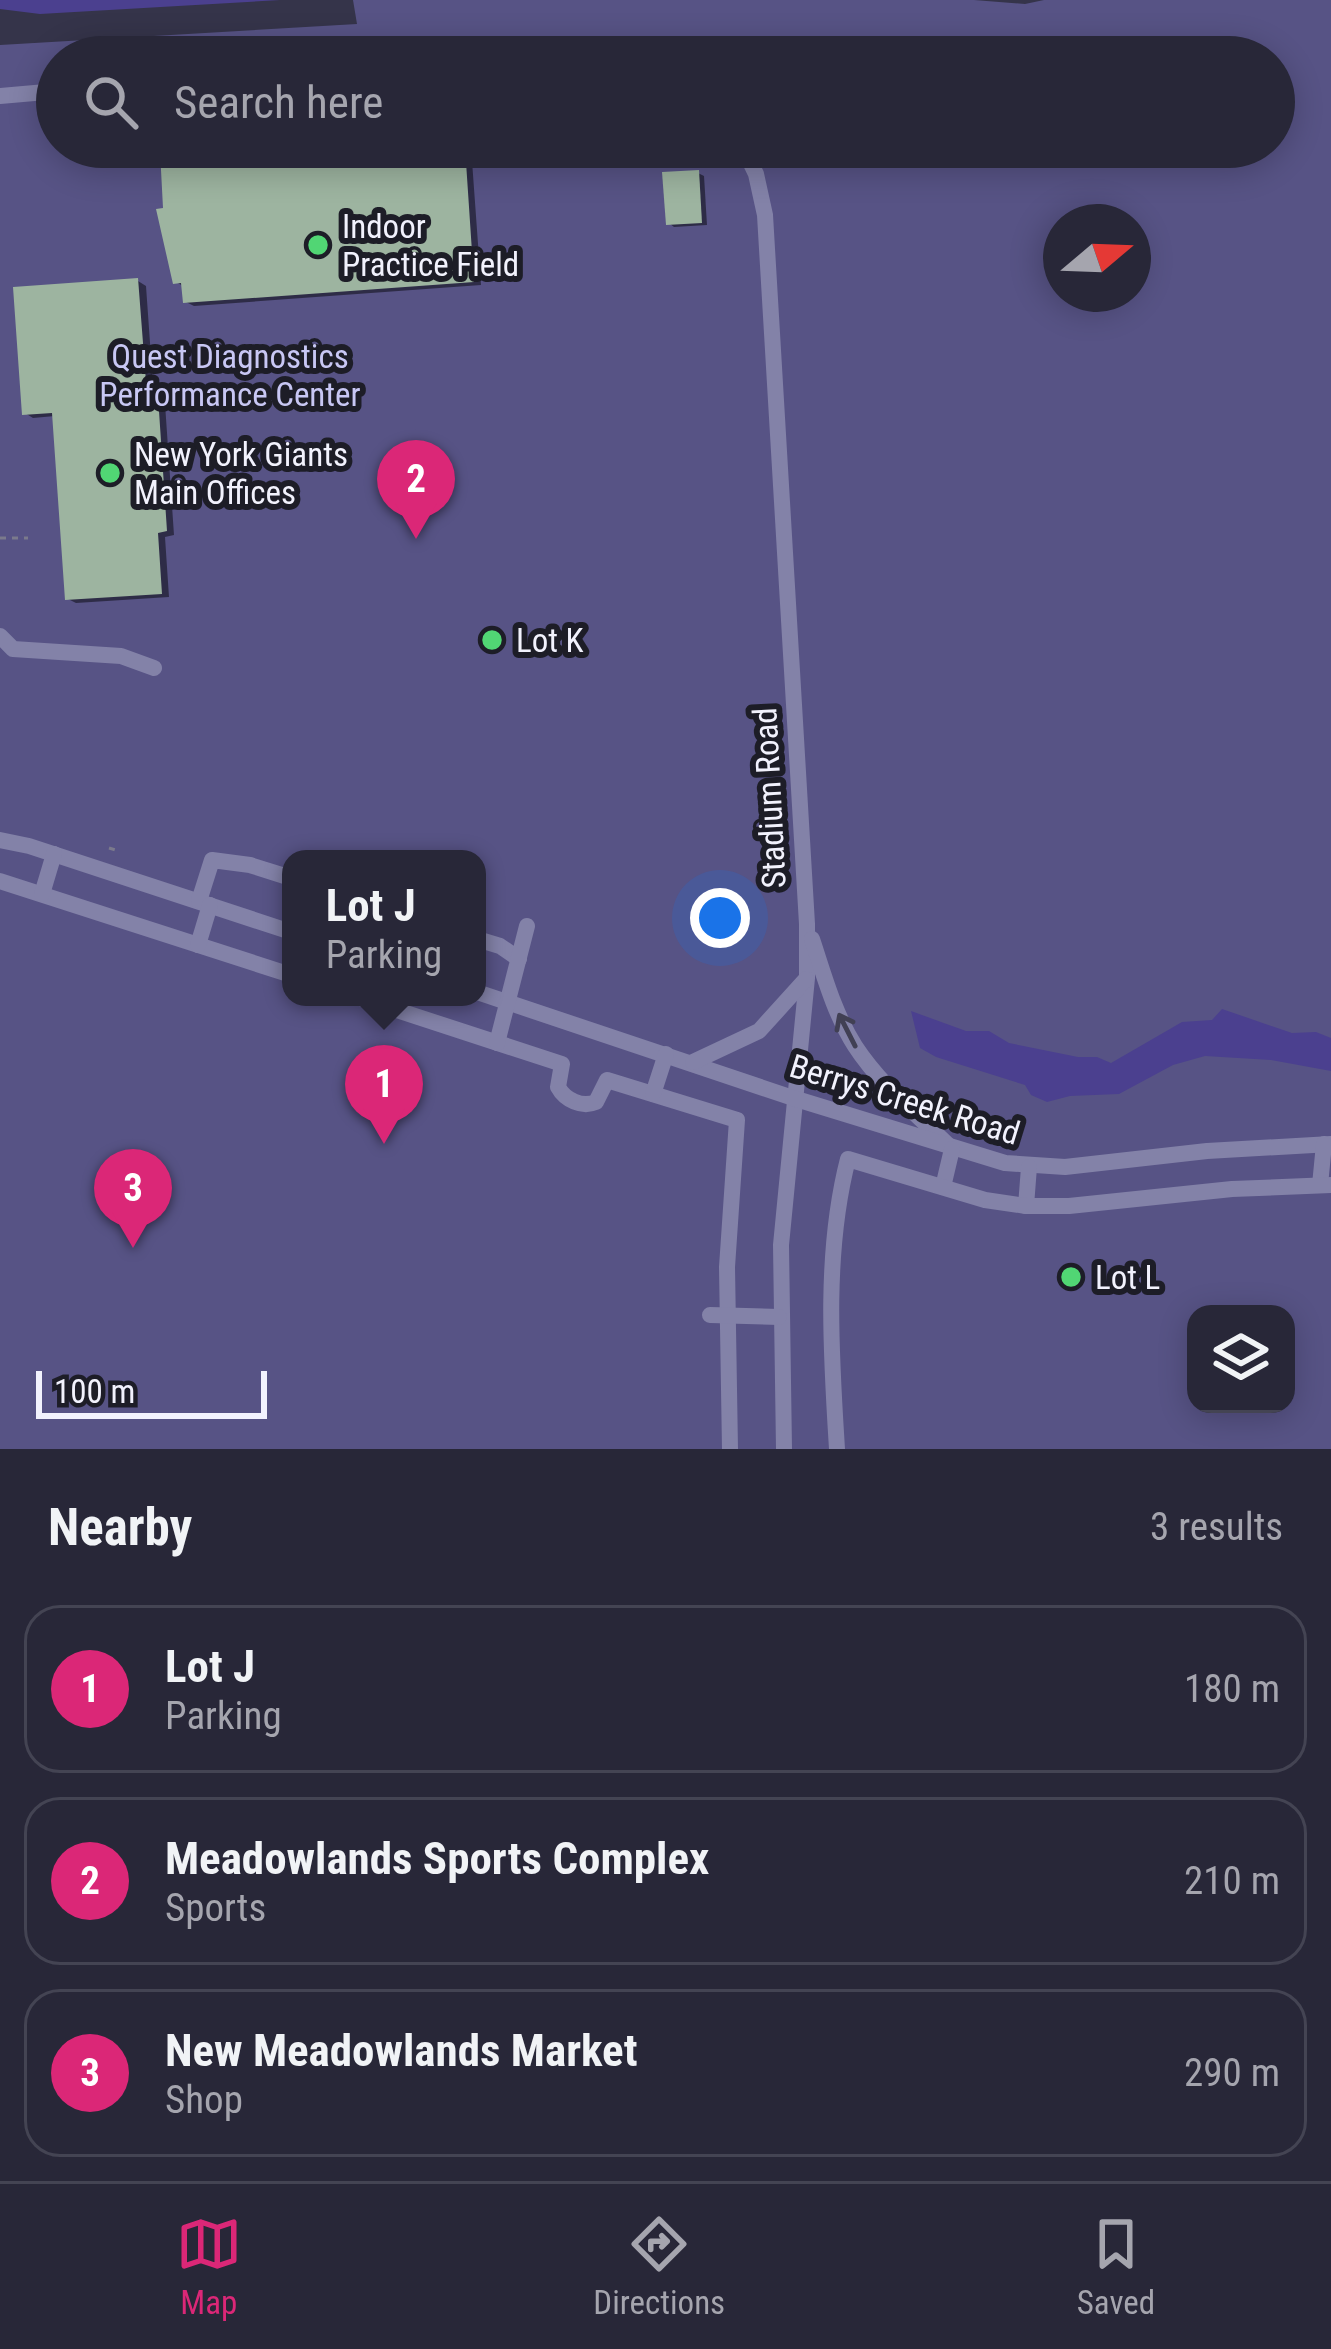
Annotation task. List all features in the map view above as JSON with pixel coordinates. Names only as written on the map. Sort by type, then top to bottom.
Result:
[{"type":"street","points":[[0,96],[36,93]]},
{"type":"street","name":"Stadium Road","points":[[753,168],[765,215],[807,924],[807,978],[782,1217],[779,1317],[784,1449]]},
{"type":"street","points":[[0,636],[13,649],[121,656],[154,668]]},
{"type":"street","points":[[0,840],[282,929]]},
{"type":"street","points":[[42,894],[53,854]]},
{"type":"street","points":[[198,945],[212,860],[282,875]]},
{"type":"street","points":[[0,881],[282,972]]},
{"type":"street","points":[[807,924],[834,1002],[856,1047],[952,1149],[943,1187]]},
{"type":"street","points":[[497,1043],[527,926]]},
{"type":"street","points":[[486,942],[519,959]]},
{"type":"street","points":[[693,1062],[760,1031],[807,978]]},
{"type":"street","name":"Berrys Creek Road","points":[[486,995],[952,1149],[1029,1167],[1115,1182],[1205,1171],[1328,1144]]},
{"type":"street","points":[[384,1006],[562,1064],[558,1087],[578,1102],[596,1102],[608,1080],[737,1120],[718,1315],[730,1449]]},
{"type":"street","points":[[652,1094],[666,1054]]},
{"type":"street","points":[[837,1449],[832,1297],[836,1203],[848,1160],[1026,1206],[1115,1182],[1205,1171],[1325,1185],[1328,1144]]},
{"type":"street","points":[[1026,1206],[1029,1167]]},
{"type":"street","points":[[718,1315],[779,1317]]},
{"type":"path","points":[[0,538],[28,538]]},
{"type":"path","points":[[109,848],[119,851]]},
{"type":"green space","name":"Quest Diagnostics Performance Center","points":[[353,0],[974,0],[1025,4],[1044,0],[1331,0],[1331,1449],[0,1449],[0,45],[36,43],[36,168],[1295,168],[1295,36],[153,36],[357,24]]},
{"type":"shaded area","points":[[0,0],[280,0],[40,14],[0,9]]},
{"type":"shaded area","points":[[1222,1009],[1292,1033],[1316,1032],[1331,1038],[1331,1071],[1271,1060],[1205,1056],[1173,1065],[1119,1094],[1047,1102],[1031,1095],[1025,1085],[920,1048],[911,1011],[966,1031],[989,1031],[1009,1043],[1111,1063],[1182,1022],[1212,1020]]},
{"type":"building","name":"Indoor Practice Field","points":[[161,168],[466,168],[474,282],[183,303],[181,283],[173,284],[156,209],[163,208]]},
{"type":"building","points":[[699,170],[702,223],[666,225],[662,172]]},
{"type":"building","name":"New York Giants Main Offices","points":[[138,278],[146,382],[157,381],[167,531],[158,533],[162,594],[65,600],[52,413],[22,415],[13,287]]},
{"type":"place","name":"Indoor Practice Field","points":[[318,245]]},
{"type":"place","name":"New York Giants Main Offices","points":[[110,473]]},
{"type":"place","name":"Meadowlands Sports Complex","points":[[416,539]]},
{"type":"place","name":"Lot K","points":[[492,640]]},
{"type":"place","name":"Lot J","points":[[384,1144]]},
{"type":"place","name":"New Meadowlands Market","points":[[133,1248]]},
{"type":"place","name":"Lot L","points":[[1071,1277]]}]
